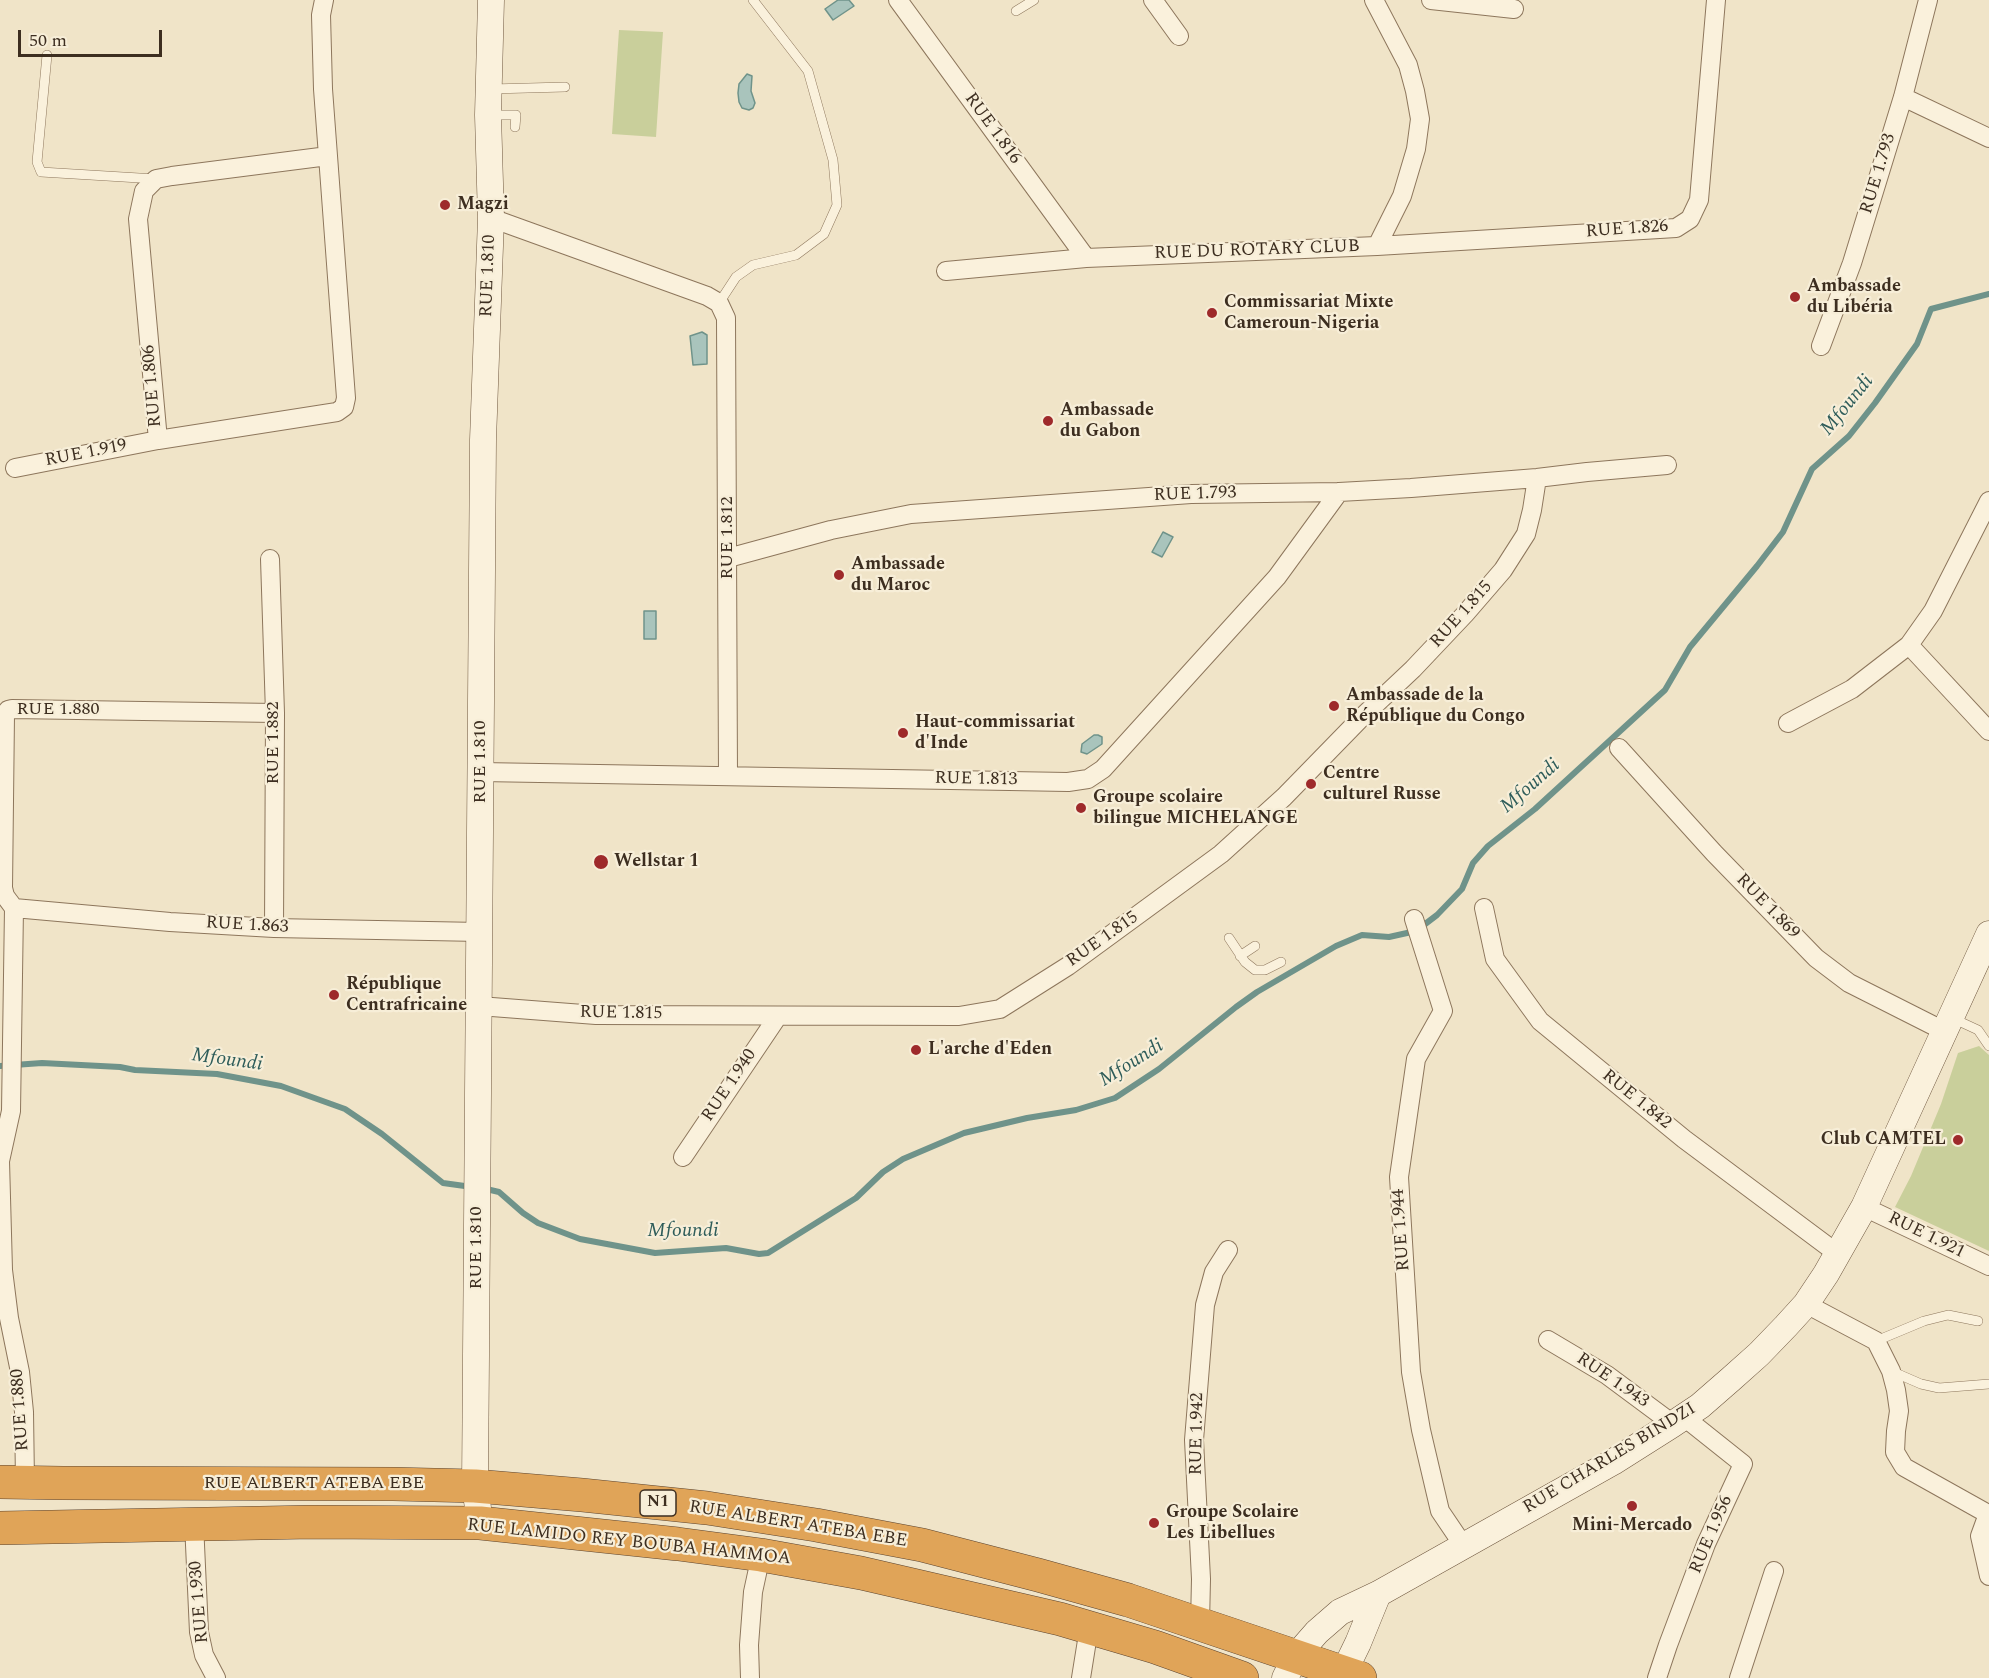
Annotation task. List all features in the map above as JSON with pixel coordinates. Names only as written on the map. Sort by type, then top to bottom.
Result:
[{"type":"highway","name":"RUE ALBERT ATEBA EBE","points":[[13,1482],[475,1486],[707,1508],[910,1543],[1128,1600],[1200,1624],[1291,1667],[1348,1676]]},
{"type":"highway","name":"RUE LAMIDO REY BOUBA HAMMOA","points":[[0,1528],[312,1522],[480,1524],[761,1555],[861,1573],[1089,1628],[1155,1647],[1242,1678]]},
{"type":"street","name":"RUE 1.806","points":[[156,179],[144,191],[138,219],[158,440],[337,412],[344,407],[346,398],[322,89],[321,15],[324,0]]},
{"type":"street","name":"RUE 1.810","points":[[480,1524],[475,1486],[477,1205],[483,440],[491,218],[488,115],[491,0]]},
{"type":"street","name":"RUE 1.816","points":[[898,0],[1086,258]]},
{"type":"street","points":[[1153,0],[1179,36]]},
{"type":"street","name":"RUE DU ROTARY CLUB","points":[[946,271],[1086,258],[1377,246],[1402,196],[1416,149],[1420,119],[1408,65],[1374,0]]},
{"type":"street","points":[[1431,0],[1514,9]]},
{"type":"street","name":"RUE 1.826","points":[[1377,246],[1676,228],[1690,219],[1699,200],[1716,0]]},
{"type":"street","name":"RUE 1.793","points":[[1821,346],[1852,263],[1902,97],[1928,0]]},
{"type":"street","points":[[1902,97],[1989,138]]},
{"type":"street","points":[[156,179],[328,156]]},
{"type":"street","points":[[491,218],[707,296],[719,303]]},
{"type":"street","name":"RUE 1.812","points":[[719,303],[726,318],[728,775]]},
{"type":"street","name":"RUE 1.919","points":[[15,468],[158,440]]},
{"type":"street","name":"RUE 1.793","points":[[728,558],[831,530],[911,514],[1191,494],[1339,492],[1537,478],[1667,465]]},
{"type":"street","name":"RUE 1.815","points":[[479,1006],[596,1015],[959,1016],[1000,1010],[1068,966],[1221,854],[1284,797],[1420,661],[1503,570],[1526,534],[1537,478]]},
{"type":"street","name":"RUE 1.813","points":[[481,772],[1068,782],[1088,780],[1103,769],[1277,577],[1339,492]]},
{"type":"street","points":[[1788,723],[1852,689],[1909,645],[1933,610],[1989,501]]},
{"type":"street","name":"RUE 1.882","points":[[270,559],[275,713],[274,928]]},
{"type":"street","points":[[1909,645],[1989,731]]},
{"type":"street","name":"RUE 1.880","points":[[13,1482],[24,1412],[20,1372],[9,1318],[3,1270],[0,1161],[11,1111],[14,908],[5,896],[3,888],[5,715],[8,710],[12,709],[275,713]]},
{"type":"street","name":"RUE 1.869","points":[[1619,748],[1714,853],[1816,958],[1849,983],[1947,1024]]},
{"type":"street","name":"RUE 1.863","points":[[14,908],[170,922],[274,928],[480,932]]},
{"type":"street","name":"RUE 1.842","points":[[1484,908],[1496,959],[1540,1020],[1684,1139],[1838,1254]]},
{"type":"street","name":"RUE 1.944","points":[[1414,919],[1443,1011],[1416,1059],[1399,1177],[1411,1372],[1421,1430],[1440,1511],[1463,1545]]},
{"type":"street","name":"RUE CHARLES BINDZI","points":[[1291,1667],[1317,1632],[1340,1612],[1378,1594],[1613,1462],[1700,1406],[1759,1354],[1806,1304],[1838,1254],[1864,1207],[1989,934]]},
{"type":"street","name":"RUE 1.940","points":[[682,1157],[778,1016]]},
{"type":"street","name":"RUE 1.921","points":[[1864,1207],[1989,1266]]},
{"type":"street","name":"RUE 1.942","points":[[1200,1624],[1201,1579],[1194,1440],[1205,1305],[1214,1272],[1228,1250]]},
{"type":"street","points":[[1806,1304],[1876,1341],[1891,1371],[1899,1411],[1895,1452],[1904,1467],[1988,1514],[1980,1536],[1989,1576]]},
{"type":"street","name":"RUE 1.943","points":[[1548,1340],[1678,1421]]},
{"type":"street","name":"RUE 1.956","points":[[1657,1678],[1706,1544],[1743,1464],[1678,1421]]},
{"type":"street","name":"RUE 1.930","points":[[194,1523],[199,1632],[204,1655],[216,1678]]},
{"type":"street","points":[[750,1678],[749,1645],[753,1592],[761,1555]]},
{"type":"street","points":[[1739,1678],[1774,1571]]},
{"type":"street","points":[[1348,1676],[1378,1594]]},
{"type":"street","points":[[1081,1678],[1089,1628]]},
{"type":"lane","points":[[719,303],[736,277],[753,265],[796,255],[824,234],[837,205],[833,160],[808,71],[753,0]]},
{"type":"lane","points":[[1016,11],[1034,0]]},
{"type":"lane","points":[[47,55],[37,162],[41,172],[156,179]]},
{"type":"lane","points":[[489,89],[566,87]]},
{"type":"lane","points":[[488,115],[516,115],[515,127]]},
{"type":"lane","points":[[1229,938],[1240,956],[1253,969],[1259,971],[1281,962]]},
{"type":"lane","points":[[1240,956],[1255,946]]},
{"type":"lane","points":[[1947,1024],[1978,1030],[1989,1046]]},
{"type":"lane","points":[[1876,1341],[1924,1321],[1948,1315],[1977,1321]]},
{"type":"lane","points":[[1891,1371],[1921,1384],[1939,1388],[1989,1384]]},
{"type":"green space","points":[[619,30],[663,32],[656,137],[612,134]]},
{"type":"green space","name":"Club CAMTEL","points":[[1979,1046],[1989,1055],[1989,1251],[1895,1207],[1911,1176],[1941,1104],[1958,1053]]},
{"type":"water","points":[[838,0],[849,0],[854,6],[833,20],[825,9]]},
{"type":"water","points":[[747,74],[752,76],[751,91],[755,103],[749,110],[742,108],[738,93],[739,84]]},
{"type":"water","points":[[702,332],[707,335],[707,364],[693,365],[690,336]]},
{"type":"water","points":[[1163,532],[1173,537],[1162,557],[1152,552]]},
{"type":"water","points":[[644,611],[656,611],[656,639],[644,639]]},
{"type":"water","points":[[1094,735],[1102,737],[1102,744],[1087,754],[1081,752],[1082,744]]},
{"type":"waterway","name":"Mfoundi","points":[[482,1188],[499,1192],[538,1223],[580,1239],[655,1253],[726,1248],[759,1254],[768,1253],[856,1198],[883,1172],[903,1159],[964,1133],[1027,1118],[1076,1110],[1115,1098],[1159,1069],[1257,992],[1336,946],[1362,935],[1389,937],[1416,931],[1437,915],[1462,889],[1473,863],[1488,846],[1535,809],[1665,690],[1690,647],[1783,532],[1812,469],[1849,436],[1917,344],[1931,309],[1989,294]]},
{"type":"waterway","name":"Mfoundi","points":[[0,1066],[42,1063],[120,1067],[135,1070],[217,1074],[281,1086],[345,1109],[382,1134],[443,1183],[472,1187]]},
{"type":"place","name":"Magzi","points":[[445,205]]},
{"type":"place","name":"Ambassade du Libéria","points":[[1795,297]]},
{"type":"place","name":"Commissariat Mixte Cameroun-Nigeria","points":[[1212,313]]},
{"type":"place","name":"Ambassade du Gabon","points":[[1048,421]]},
{"type":"place","name":"Ambassade du Maroc","points":[[839,575]]},
{"type":"place","name":"Ambassade de la République du Congo","points":[[1334,706]]},
{"type":"place","name":"Haut-commissariat d'Inde","points":[[903,733]]},
{"type":"place","name":"Centre culturel Russe","points":[[1311,784]]},
{"type":"place","name":"Groupe scolaire bilingue MICHELANGE","points":[[1081,808]]},
{"type":"place","name":"Wellstar 1","points":[[601,862]]},
{"type":"place","name":"République Centrafricaine","points":[[334,995]]},
{"type":"place","name":"L'arche d'Eden","points":[[916,1050]]},
{"type":"place","name":"Club CAMTEL","points":[[1958,1140]]},
{"type":"place","name":"Mini-Mercado","points":[[1632,1506]]},
{"type":"place","name":"Groupe Scolaire Les Libellues","points":[[1154,1523]]}]
